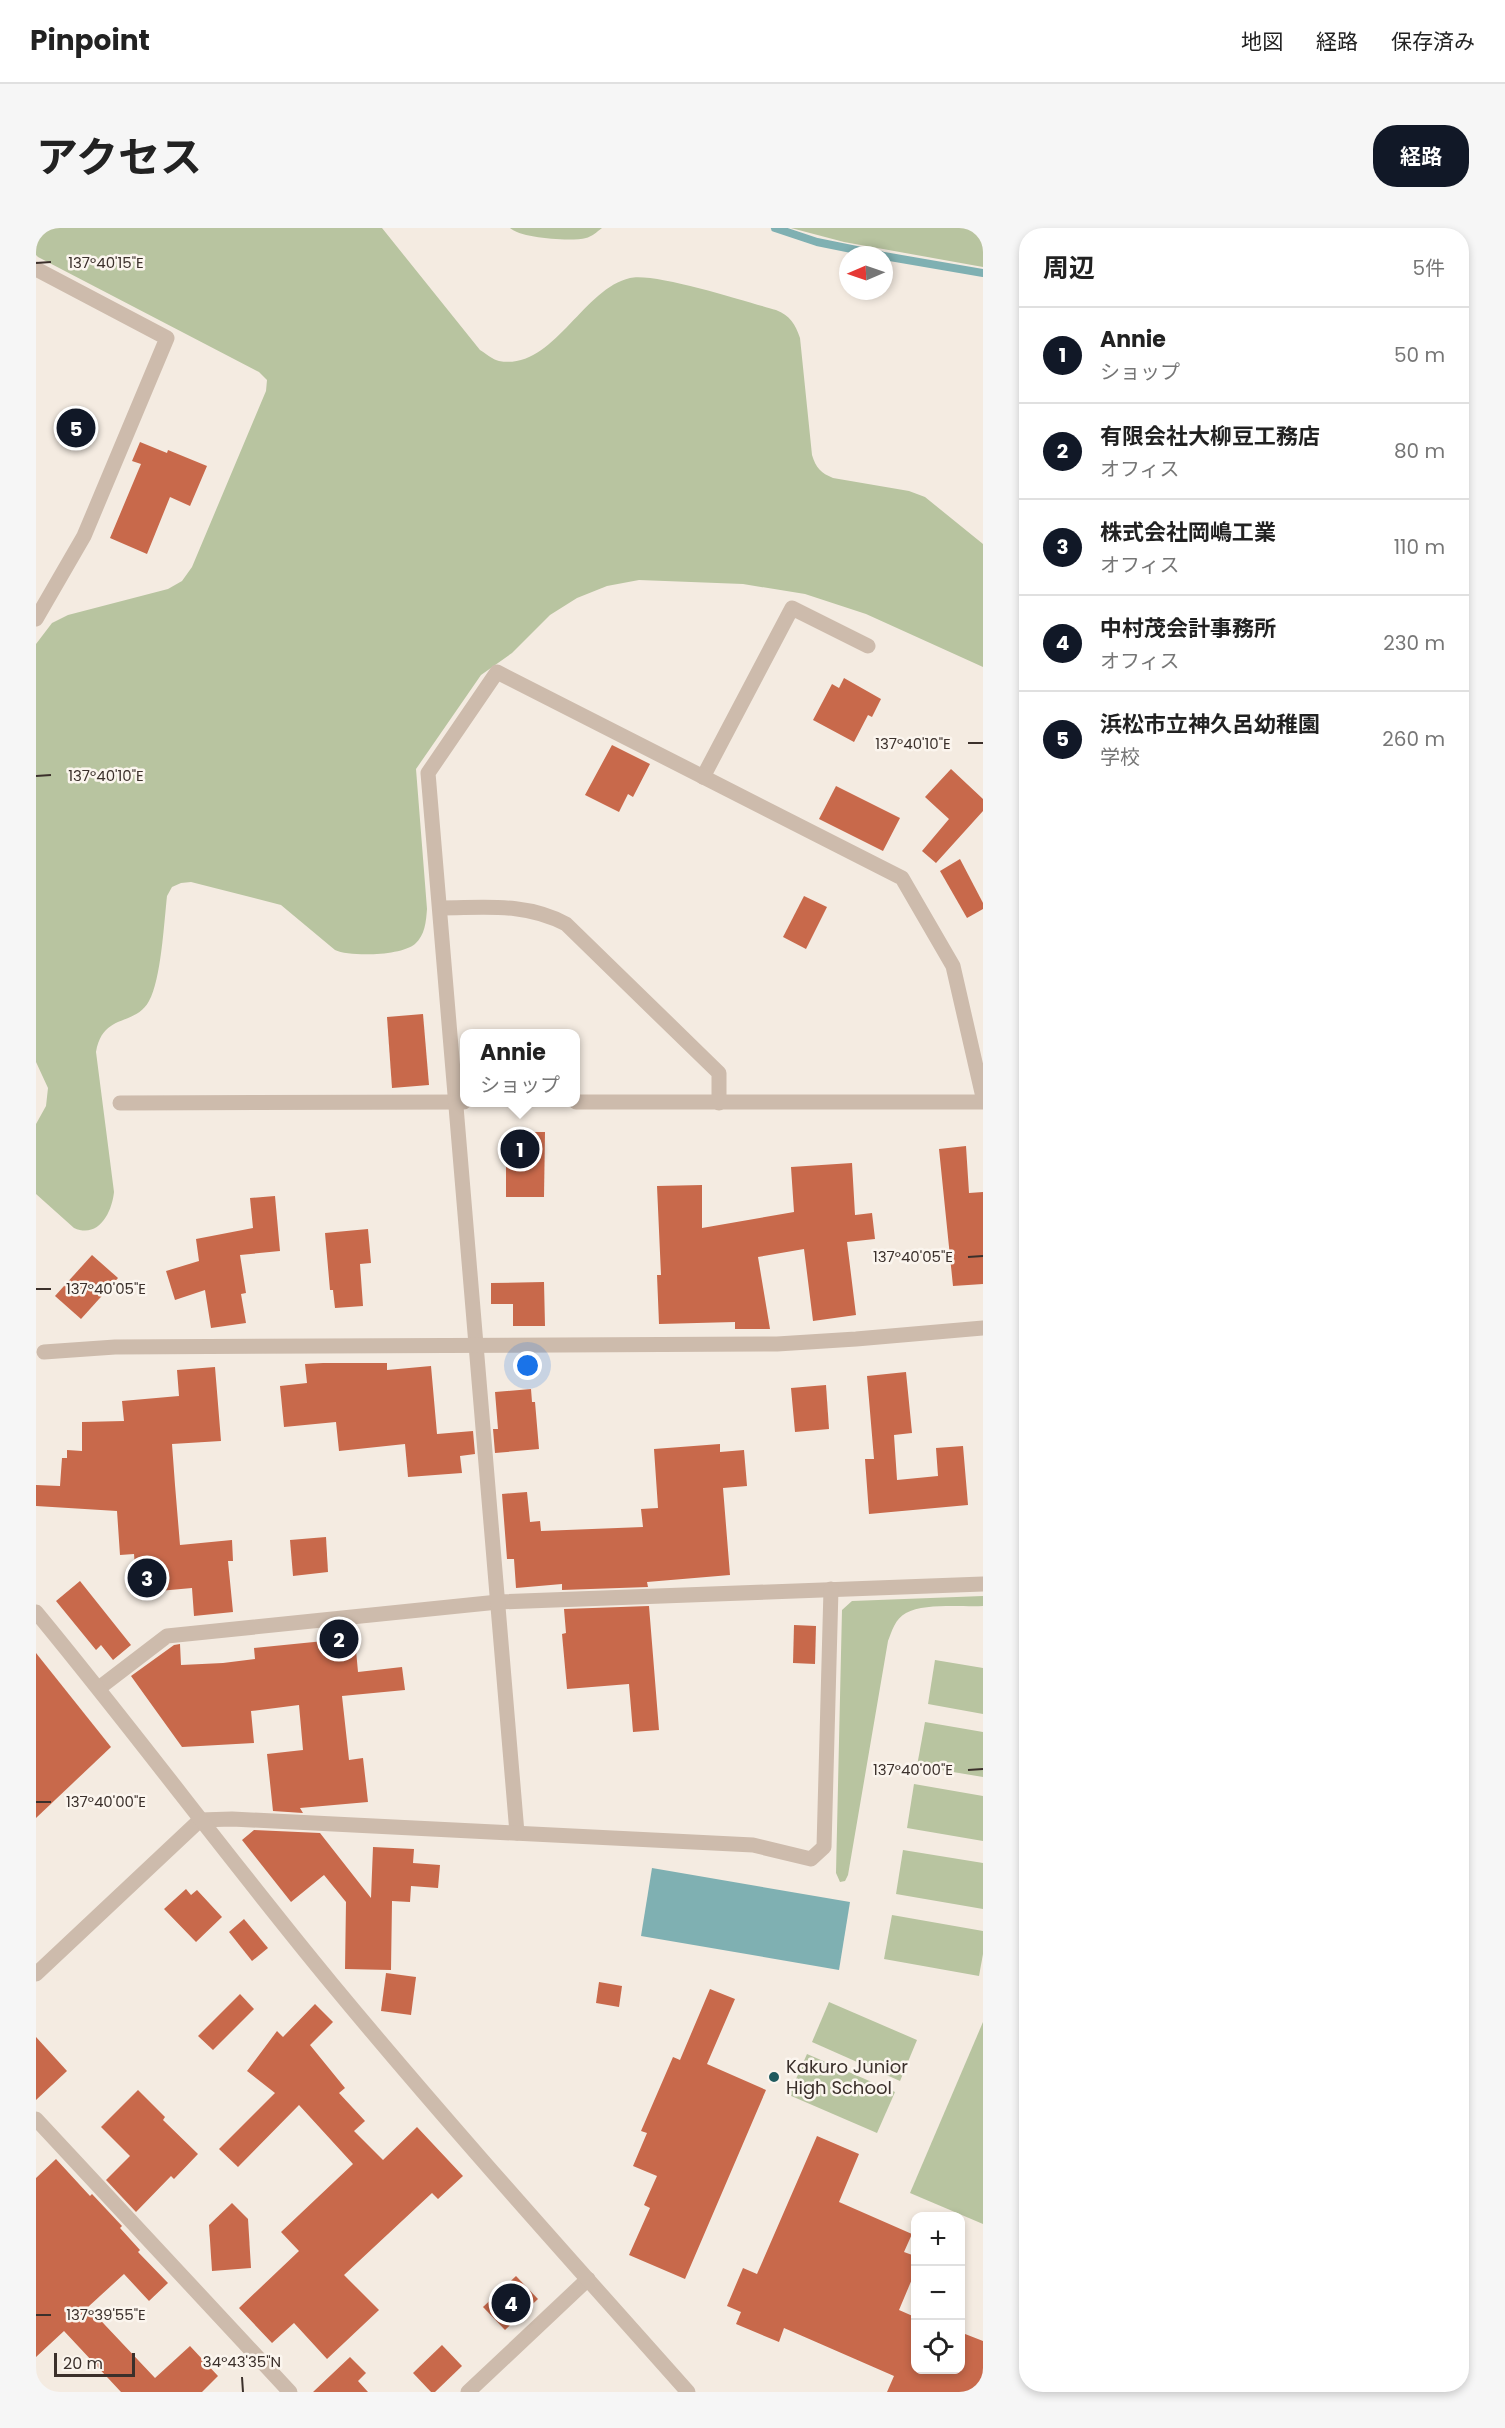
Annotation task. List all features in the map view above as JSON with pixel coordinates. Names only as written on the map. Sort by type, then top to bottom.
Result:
[{"type":"street","points":[[36,269],[167,338],[84,536],[36,619]]},
{"type":"street","points":[[702,777],[792,608],[868,646]]},
{"type":"street","points":[[120,1103],[460,1102],[428,773],[497,672],[902,878],[952,966],[983,1097]]},
{"type":"street","points":[[440,908],[526,909],[547,914],[566,924],[719,1073],[719,1102]]},
{"type":"street","points":[[580,1102],[983,1102]]},
{"type":"street","points":[[460,1107],[476,1345],[517,1833]]},
{"type":"street","points":[[39,1351],[115,1347],[777,1344],[983,1328]]},
{"type":"street","points":[[99,1688],[166,1636],[498,1602],[983,1584]]},
{"type":"street","points":[[36,1974],[200,1820],[231,1819],[753,1845],[811,1859],[825,1847],[831,1589]]},
{"type":"street","points":[[36,1612],[99,1688],[200,1820],[332,1984],[450,2122],[688,2392]]},
{"type":"street","points":[[36,2119],[290,2392]]},
{"type":"street","points":[[468,2392],[588,2279]]},
{"type":"green space","points":[[36,228],[382,228],[480,350],[499,361],[518,361],[536,354],[552,342],[597,297],[613,285],[630,278],[642,277],[679,283],[776,310],[791,321],[800,338],[812,455],[820,470],[833,478],[909,491],[925,497],[983,544],[983,667],[866,614],[805,594],[743,584],[639,580],[607,586],[577,598],[550,615],[512,653],[481,675],[416,769],[427,909],[423,932],[415,944],[387,953],[342,952],[335,950],[281,905],[191,882],[172,887],[167,896],[159,966],[149,1001],[136,1014],[112,1025],[105,1031],[96,1052],[114,1192],[113,1200],[103,1222],[97,1227],[91,1230],[74,1228],[36,1194],[36,1124],[46,1106],[48,1088],[36,1062],[36,644],[52,623],[68,615],[168,589],[182,581],[192,567],[266,391],[267,380],[259,372],[38,257],[36,255]]},
{"type":"green space","points":[[510,228],[602,228],[588,237],[569,240],[534,237]]},
{"type":"green space","points":[[791,228],[983,228],[983,267],[893,251],[893,246],[866,246]]},
{"type":"green space","points":[[983,1596],[983,1606],[943,1606],[914,1610],[899,1618],[894,1626],[888,1641],[848,1875],[845,1881],[840,1882],[836,1873],[842,1610],[852,1601]]},
{"type":"green space","points":[[935,1660],[983,1668],[983,1714],[928,1704]]},
{"type":"green space","points":[[925,1722],[983,1732],[983,1777],[917,1766]]},
{"type":"green space","points":[[914,1784],[983,1796],[983,1841],[907,1828]]},
{"type":"green space","points":[[903,1850],[983,1863],[983,1909],[896,1894]]},
{"type":"green space","points":[[892,1915],[983,1931],[983,1954],[979,1976],[884,1959]]},
{"type":"green space","points":[[829,2002],[917,2040],[900,2081],[812,2042]]},
{"type":"green space","points":[[983,2022],[983,2224],[965,2216],[965,2212],[955,2212],[910,2193]]},
{"type":"green space","points":[[807,2054],[895,2092],[877,2133],[789,2095]]},
{"type":"water","points":[[652,1868],[850,1902],[839,1970],[641,1936]]},
{"type":"building","points":[[140,442],[167,453],[168,450],[207,466],[190,506],[170,497],[147,554],[110,538],[141,464],[132,461]]},
{"type":"building","points":[[844,678],[881,699],[872,717],[868,715],[854,742],[813,720],[832,684],[839,688]]},
{"type":"building","points":[[612,745],[650,764],[633,797],[628,794],[619,812],[585,795]]},
{"type":"building","points":[[951,769],[983,799],[983,811],[936,863],[922,851],[949,819],[925,797]]},
{"type":"building","points":[[836,786],[900,818],[883,851],[819,819]]},
{"type":"building","points":[[960,859],[983,903],[983,909],[967,918],[940,871]]},
{"type":"building","points":[[804,896],[827,907],[806,949],[783,937]]},
{"type":"building","points":[[423,1014],[429,1085],[392,1088],[387,1017]]},
{"type":"building","points":[[506,1132],[545,1132],[544,1197],[506,1197]]},
{"type":"building","points":[[966,1146],[969,1193],[983,1192],[983,1284],[953,1286],[939,1149]]},
{"type":"building","points":[[852,1163],[855,1215],[872,1213],[875,1239],[847,1242],[856,1315],[813,1321],[804,1249],[758,1257],[770,1329],[735,1329],[735,1322],[659,1324],[657,1275],[661,1275],[657,1186],[702,1185],[702,1228],[794,1212],[791,1167]]},
{"type":"building","points":[[275,1196],[280,1251],[240,1255],[246,1293],[241,1294],[246,1323],[211,1328],[205,1290],[175,1300],[166,1271],[199,1261],[196,1239],[253,1228],[250,1198]]},
{"type":"building","points":[[368,1229],[371,1263],[360,1264],[363,1306],[335,1308],[333,1290],[330,1290],[325,1233]]},
{"type":"building","points":[[92,1255],[118,1278],[81,1319],[55,1296]]},
{"type":"building","points":[[544,1282],[545,1326],[513,1326],[513,1304],[491,1304],[491,1283]]},
{"type":"building","points":[[387,1363],[387,1370],[431,1366],[437,1434],[473,1431],[475,1454],[460,1456],[462,1473],[408,1477],[405,1444],[339,1451],[336,1422],[284,1427],[280,1386],[307,1383],[305,1364]]},
{"type":"building","points":[[215,1367],[221,1441],[172,1444],[175,1485],[180,1545],[232,1540],[233,1561],[228,1561],[233,1612],[194,1616],[192,1588],[137,1593],[134,1554],[120,1555],[117,1511],[36,1506],[36,1485],[60,1486],[62,1458],[67,1458],[67,1450],[82,1451],[82,1422],[124,1421],[122,1401],[179,1396],[177,1370]]},
{"type":"building","points":[[906,1372],[912,1433],[894,1435],[897,1480],[938,1476],[936,1448],[963,1446],[968,1505],[869,1514],[865,1459],[874,1459],[867,1376]]},
{"type":"building","points":[[826,1385],[829,1429],[795,1432],[791,1388]]},
{"type":"building","points":[[531,1389],[532,1402],[535,1402],[539,1449],[495,1453],[493,1429],[498,1429],[495,1392]]},
{"type":"building","points":[[720,1444],[720,1452],[744,1450],[747,1486],[723,1488],[730,1575],[647,1582],[648,1587],[562,1590],[562,1584],[516,1588],[514,1559],[507,1559],[502,1494],[527,1492],[530,1522],[540,1521],[541,1531],[643,1527],[641,1509],[658,1508],[654,1449]]},
{"type":"building","points":[[326,1537],[328,1572],[293,1576],[290,1540]]},
{"type":"building","points":[[80,1581],[131,1645],[113,1660],[101,1645],[96,1650],[56,1601]]},
{"type":"building","points":[[649,1606],[659,1730],[633,1732],[629,1684],[567,1689],[562,1634],[566,1633],[564,1609]]},
{"type":"building","points":[[794,1625],[816,1626],[815,1664],[793,1663]]},
{"type":"building","points":[[354,1628],[358,1672],[402,1667],[405,1690],[342,1696],[349,1760],[363,1758],[368,1802],[300,1808],[303,1813],[273,1811],[267,1754],[303,1750],[299,1705],[251,1711],[254,1743],[182,1747],[131,1676],[174,1645],[180,1644],[181,1665],[223,1663],[255,1659],[254,1648],[324,1641],[323,1631]]},
{"type":"building","points":[[36,1653],[111,1747],[36,1818]]},
{"type":"building","points":[[254,1830],[320,1833],[371,1898],[373,1847],[414,1849],[413,1863],[440,1865],[438,1888],[411,1886],[410,1902],[392,1901],[391,1970],[345,1969],[346,1902],[324,1875],[291,1902],[242,1840]]},
{"type":"building","points":[[186,1889],[191,1895],[197,1890],[222,1917],[196,1942],[164,1909]]},
{"type":"building","points":[[244,1919],[268,1948],[252,1961],[229,1932]]},
{"type":"building","points":[[386,1973],[416,1977],[411,2015],[381,2011]]},
{"type":"building","points":[[599,1982],[622,1986],[619,2007],[596,2003]]},
{"type":"building","points":[[710,1989],[735,1999],[707,2064],[766,2090],[685,2279],[629,2255],[650,2208],[644,2205],[657,2176],[633,2166],[647,2133],[641,2131],[673,2057],[680,2060]]},
{"type":"building","points":[[240,1994],[254,2009],[213,2050],[198,2036]]},
{"type":"building","points":[[315,2004],[333,2022],[310,2045],[345,2088],[339,2093],[365,2121],[354,2131],[383,2160],[417,2127],[463,2176],[438,2199],[432,2193],[344,2275],[379,2310],[327,2359],[294,2323],[272,2343],[239,2308],[299,2251],[281,2232],[353,2164],[299,2105],[238,2167],[219,2149],[275,2093],[247,2071],[277,2031],[283,2037]]},
{"type":"building","points":[[36,2037],[67,2071],[36,2100]]},
{"type":"building","points":[[138,2090],[165,2117],[163,2120],[198,2154],[174,2179],[171,2176],[136,2212],[106,2180],[130,2156],[101,2127]]},
{"type":"building","points":[[817,2136],[859,2154],[839,2202],[911,2234],[904,2252],[911,2255],[911,2282],[899,2310],[911,2315],[911,2374],[965,2374],[965,2334],[983,2341],[983,2392],[887,2392],[894,2376],[784,2328],[779,2342],[736,2324],[741,2312],[727,2306],[743,2268],[757,2274]]},
{"type":"building","points":[[56,2159],[122,2226],[120,2228],[140,2250],[138,2252],[168,2283],[149,2301],[124,2274],[88,2307],[155,2378],[190,2346],[218,2376],[202,2392],[121,2392],[64,2331],[36,2357],[36,2178]]},
{"type":"building","points":[[232,2203],[248,2219],[251,2268],[212,2271],[209,2225]]},
{"type":"building","points":[[516,2276],[538,2299],[505,2330],[483,2307]]},
{"type":"building","points":[[442,2345],[462,2366],[435,2392],[431,2392],[413,2373]]},
{"type":"building","points":[[350,2357],[366,2373],[358,2381],[368,2392],[313,2392]]},
{"type":"waterway","points":[[775,228],[817,242],[839,246]]},
{"type":"waterway","points":[[893,258],[983,273]]},
{"type":"place","name":"浜松市立神久呂幼稚園","points":[[76,428]]},
{"type":"place","name":"Annie","points":[[520,1149]]},
{"type":"place","name":"株式会社岡嶋工業","points":[[147,1578]]},
{"type":"place","name":"有限会社大柳豆工務店","points":[[339,1639]]},
{"type":"place","name":"Kakuro Junior High School","points":[[774,2077]]},
{"type":"place","name":"中村茂会計事務所","points":[[511,2303]]}]
